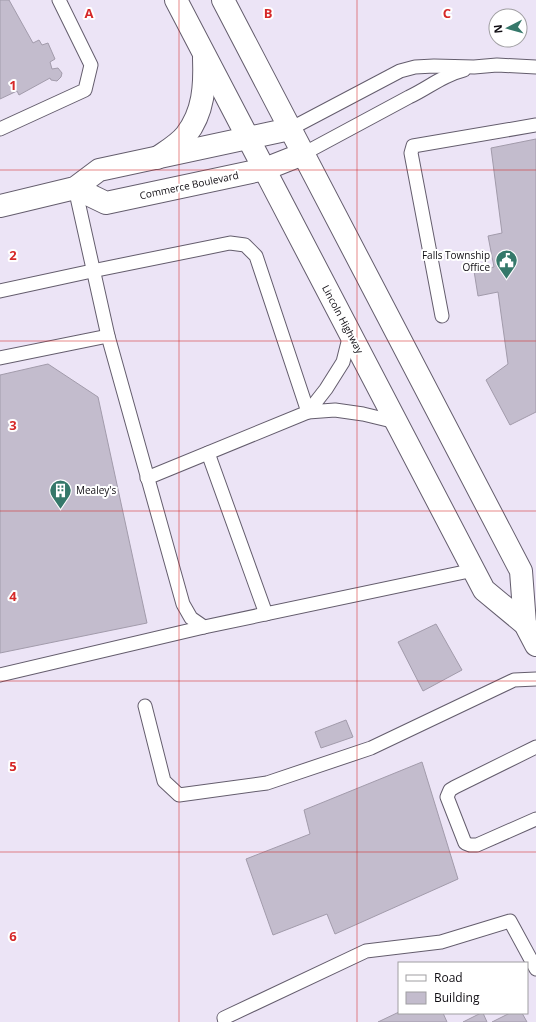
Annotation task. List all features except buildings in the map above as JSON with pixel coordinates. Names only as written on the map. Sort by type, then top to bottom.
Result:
[{"type":"main road","name":"Lincoln Highway","points":[[176,0],[484,590],[525,624],[536,645]]},
{"type":"main road","name":"Lincoln Highway","points":[[223,0],[521,571],[525,624]]},
{"type":"main road","points":[[157,158],[186,136],[196,119],[202,100],[205,81],[204,53]]},
{"type":"main road","points":[[0,206],[75,188],[99,170],[290,129]]},
{"type":"main road","name":"Commerce Boulevard","points":[[75,188],[106,203],[265,169],[303,154]]},
{"type":"lane","points":[[0,129],[85,90],[91,65],[59,0]]},
{"type":"lane","points":[[290,129],[400,70],[421,67],[474,67],[497,65],[536,68]]},
{"type":"lane","points":[[303,154],[413,95],[434,82],[451,74],[474,67]]},
{"type":"lane","points":[[442,316],[411,154],[413,146],[536,125]]},
{"type":"lane","points":[[75,188],[92,270],[108,336],[183,604],[191,618],[204,627]]},
{"type":"lane","points":[[0,291],[92,270],[230,243],[245,246],[256,256],[308,412]]},
{"type":"lane","points":[[308,412],[326,389],[343,362],[350,334]]},
{"type":"lane","points":[[0,358],[108,336]]},
{"type":"lane","points":[[147,478],[308,412],[335,410],[363,414],[396,422]]},
{"type":"lane","points":[[208,453],[266,614]]},
{"type":"lane","points":[[0,675],[204,627],[474,570]]},
{"type":"lane","points":[[145,706],[164,781],[179,795],[267,783],[371,748],[514,680],[536,679]]},
{"type":"lane","points":[[536,747],[455,787],[450,790],[447,797],[465,843],[470,845],[477,845],[536,819]]},
{"type":"lane","points":[[225,1022],[224,1018],[366,951],[441,942],[510,921],[536,969]]},
{"type":"place","name":"Falls Township Office","points":[[506,280]]},
{"type":"place","name":"Mealey's","points":[[61,510]]}]
